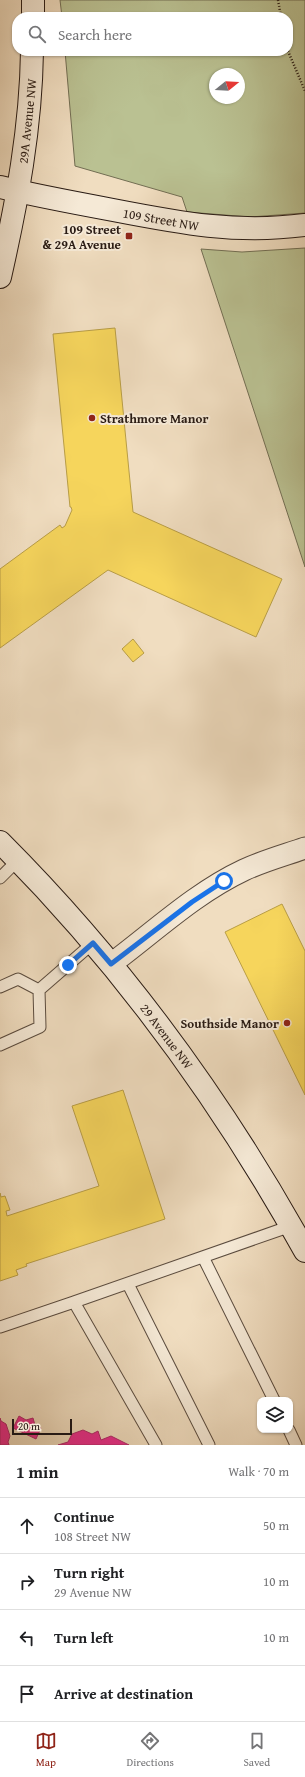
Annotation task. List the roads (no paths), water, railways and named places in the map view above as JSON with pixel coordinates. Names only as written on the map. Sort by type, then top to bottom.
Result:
[{"type":"street","points":[[33,0],[33,12]]},
{"type":"street","name":"29A Avenue NW","points":[[9,189],[26,146],[30,103],[32,56]]},
{"type":"street","points":[[0,276],[9,189]]},
{"type":"street","name":"109 Street NW","points":[[9,189],[179,223],[210,227],[252,230],[305,225]]},
{"type":"street","name":"29 Avenue NW","points":[[0,842],[93,943],[154,1018],[207,1091],[269,1187],[305,1251]]},
{"type":"street","points":[[111,964],[192,902],[224,881],[262,862],[305,848]]},
{"type":"lane","points":[[0,878],[18,860]]},
{"type":"lane","points":[[39,990],[93,943]]},
{"type":"lane","points":[[0,987],[18,979],[39,990]]},
{"type":"lane","points":[[0,1045],[40,1027],[39,990]]},
{"type":"lane","points":[[0,1327],[128,1284],[291,1226]]},
{"type":"lane","points":[[203,1257],[273,1397]]},
{"type":"lane","points":[[128,1284],[209,1445]]},
{"type":"lane","points":[[74,1302],[156,1445]]},
{"type":"lane","points":[[291,1433],[298,1444]]},
{"type":"lane","points":[[145,1445],[150,1434]]},
{"type":"place","name":"109 Street & 29A Avenue","points":[[129,236]]},
{"type":"place","name":"Strathmore Manor","points":[[92,418]]},
{"type":"place","name":"Southside Manor","points":[[287,1023]]}]
